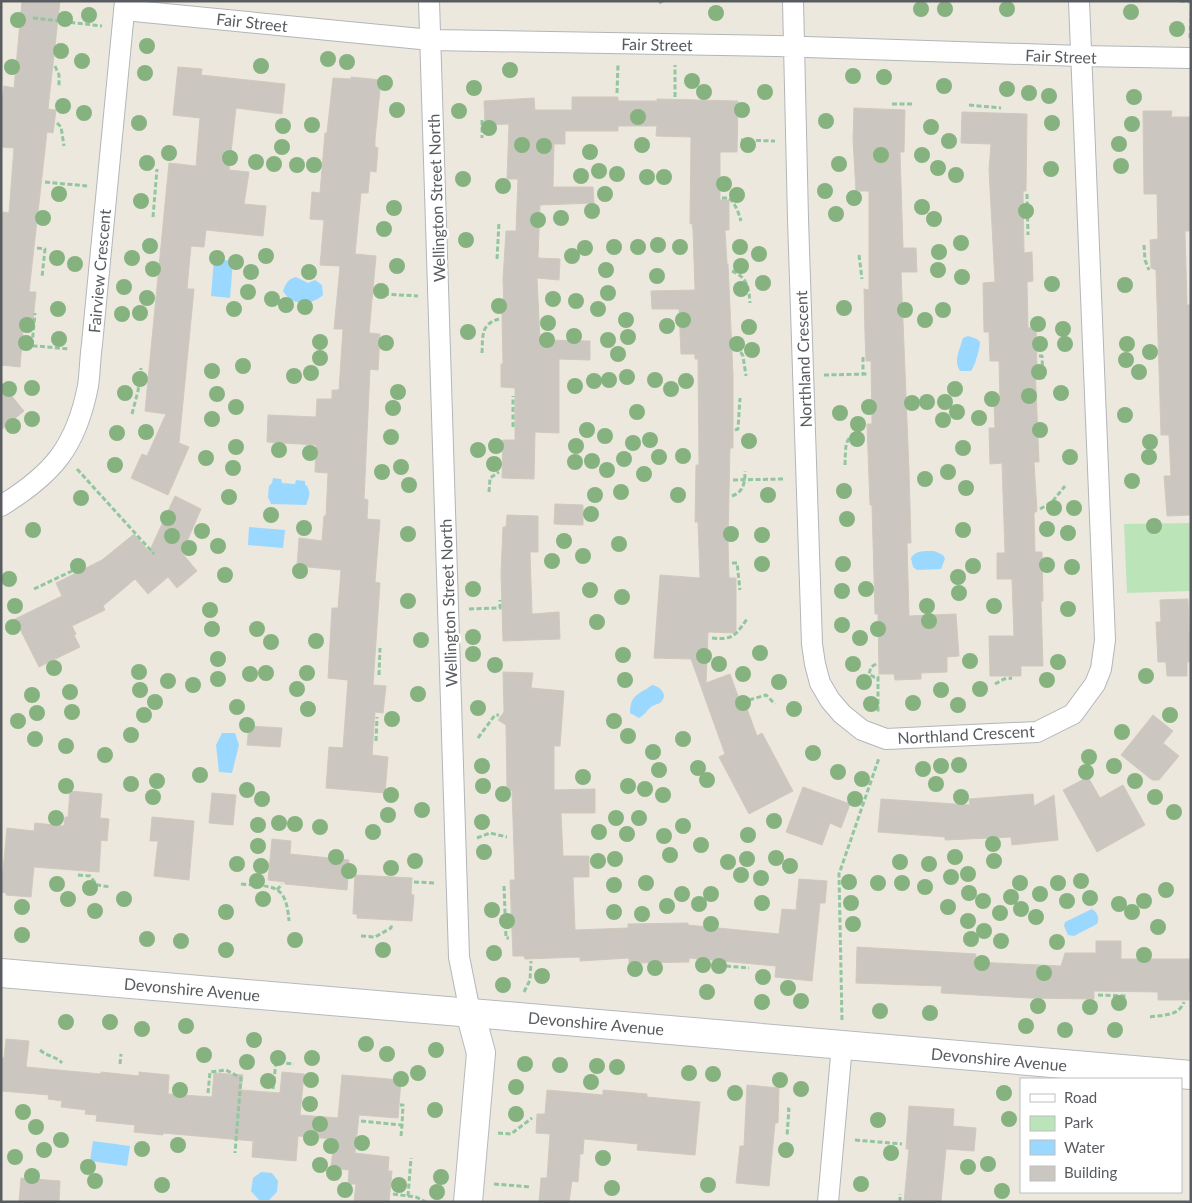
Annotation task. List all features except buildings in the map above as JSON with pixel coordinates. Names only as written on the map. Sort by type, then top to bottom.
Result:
[{"type":"main road","name":"Devonshire Avenue","points":[[1,973],[1191,1075]]},
{"type":"main road","name":"Wellington Street North","points":[[468,1202],[482,1053],[470,1012]]},
{"type":"street","name":"Wellington Street North","points":[[429,1],[459,957],[470,1012]]},
{"type":"street","name":"Northland Crescent","points":[[793,1],[812,644],[820,683],[830,700],[842,714],[862,730],[878,736],[1037,732],[1073,714],[1095,684],[1101,669],[1105,640],[1079,1]]},
{"type":"street","name":"Fair Street","points":[[124,5],[431,40],[795,47],[1081,56],[1190,50]]},
{"type":"street","name":"Fairview Crescent","points":[[1,506],[25,492],[44,475],[66,448],[78,424],[84,401],[92,344],[124,5]]},
{"type":"street","points":[[828,1202],[842,1045]]},
{"type":"path","points":[[1180,1],[1191,2]]},
{"type":"path","points":[[61,13],[69,15],[70,22]]},
{"type":"path","points":[[1190,50],[1191,13]]},
{"type":"path","points":[[33,18],[106,26]]},
{"type":"path","points":[[617,94],[618,61]]},
{"type":"path","points":[[675,63],[675,97]]},
{"type":"path","points":[[55,66],[59,75],[59,86]]},
{"type":"path","points":[[892,104],[914,104]]},
{"type":"path","points":[[969,106],[1002,108]]},
{"type":"path","points":[[482,120],[482,138]]},
{"type":"path","points":[[57,123],[61,127],[64,146]]},
{"type":"path","points":[[741,140],[779,142]]},
{"type":"path","points":[[152,217],[157,169]]},
{"type":"path","points":[[45,182],[90,186]]},
{"type":"path","points":[[1027,194],[1028,235]]},
{"type":"path","points":[[722,198],[729,198],[734,203],[741,221]]},
{"type":"path","points":[[497,259],[499,222]]},
{"type":"path","points":[[1144,245],[1145,260],[1149,270]]},
{"type":"path","points":[[37,248],[44,249],[42,277]]},
{"type":"path","points":[[859,255],[862,279]]},
{"type":"path","points":[[732,271],[740,274],[746,282],[750,290],[750,303]]},
{"type":"path","points":[[384,294],[420,296]]},
{"type":"path","points":[[32,345],[35,313]]},
{"type":"path","points":[[482,353],[485,326],[490,322],[499,320]]},
{"type":"path","points":[[25,345],[73,349]]},
{"type":"path","points":[[735,349],[739,349],[743,356],[746,376]]},
{"type":"path","points":[[1038,356],[1042,356],[1043,379]]},
{"type":"path","points":[[863,357],[863,374]]},
{"type":"path","points":[[132,414],[141,368]]},
{"type":"path","points":[[803,376],[868,374]]},
{"type":"path","points":[[513,427],[514,396]]},
{"type":"path","points":[[735,430],[738,429],[740,398]]},
{"type":"path","points":[[845,466],[847,442],[851,434],[864,428]]},
{"type":"path","points":[[74,465],[154,554]]},
{"type":"path","points":[[732,496],[742,488],[745,471]]},
{"type":"path","points":[[489,492],[490,478],[499,472]]},
{"type":"path","points":[[733,480],[786,479]]},
{"type":"path","points":[[1040,509],[1052,502],[1065,486]]},
{"type":"path","points":[[732,563],[737,563],[740,590]]},
{"type":"path","points":[[34,589],[72,571]]},
{"type":"path","points":[[467,609],[500,608],[500,600]]},
{"type":"path","points":[[712,638],[731,638],[747,619]]},
{"type":"path","points":[[379,675],[380,648]]},
{"type":"path","points":[[842,1045],[839,874],[878,736],[878,677],[869,674],[871,667],[876,664]]},
{"type":"path","points":[[995,684],[1004,679],[1012,678]]},
{"type":"path","points":[[742,698],[749,700],[766,695],[775,704]]},
{"type":"path","points":[[478,738],[494,715],[499,715]]},
{"type":"path","points":[[376,742],[377,717]]},
{"type":"path","points":[[474,839],[490,833],[507,837]]},
{"type":"path","points":[[78,876],[90,876],[97,885],[110,887]]},
{"type":"path","points":[[414,882],[438,883]]},
{"type":"path","points":[[241,884],[268,887],[281,892],[288,903],[289,921]]},
{"type":"path","points":[[277,890],[282,884]]},
{"type":"path","points":[[504,886],[506,938],[509,938]]},
{"type":"path","points":[[361,936],[375,937],[391,928],[392,922]]},
{"type":"path","points":[[522,994],[530,980],[531,961]]},
{"type":"path","points":[[726,966],[749,968]]},
{"type":"path","points":[[1098,995],[1128,996]]},
{"type":"path","points":[[1150,1017],[1177,1012],[1184,1002]]},
{"type":"path","points":[[40,1050],[46,1056],[57,1059],[62,1063]]},
{"type":"path","points":[[120,1064],[121,1054]]},
{"type":"path","points":[[273,1089],[276,1062],[294,1064]]},
{"type":"path","points":[[208,1093],[210,1072],[226,1070],[241,1078],[236,1153]]},
{"type":"path","points":[[400,1105],[403,1105],[401,1136]]},
{"type":"path","points":[[787,1109],[789,1109],[787,1136]]},
{"type":"path","points":[[496,1133],[511,1134],[532,1118]]},
{"type":"path","points":[[361,1121],[402,1124]]},
{"type":"path","points":[[851,1140],[902,1144]]},
{"type":"path","points":[[408,1196],[411,1158]]},
{"type":"path","points":[[492,1183],[531,1187]]},
{"type":"path","points":[[393,1194],[408,1196],[426,1202]]},
{"type":"path","points":[[900,1194],[900,1202]]},
{"type":"green space","points":[[1191,523],[1191,591],[1127,593],[1124,524]]},
{"type":"water","points":[[214,259],[233,261],[230,298],[211,296]]},
{"type":"water","points":[[296,277],[308,283],[315,280],[322,285],[323,295],[307,303],[291,300],[283,291],[288,282]]},
{"type":"water","points":[[968,336],[980,342],[979,348],[971,371],[960,371],[957,363],[958,355],[963,338]]},
{"type":"water","points":[[273,478],[281,479],[282,483],[295,484],[296,480],[305,481],[309,492],[306,505],[271,504],[268,497],[269,486]]},
{"type":"water","points":[[249,527],[285,530],[283,548],[248,545]]},
{"type":"water","points":[[934,551],[943,555],[945,559],[941,569],[917,570],[913,567],[911,558],[913,555]]},
{"type":"water","points":[[652,685],[664,693],[661,702],[652,706],[639,718],[630,713],[630,706],[634,698]]},
{"type":"water","points":[[222,733],[235,733],[239,745],[232,773],[219,772],[216,745]]},
{"type":"water","points":[[1092,909],[1098,915],[1097,924],[1074,936],[1068,935],[1064,926],[1065,922]]},
{"type":"water","points":[[93,1141],[130,1146],[127,1166],[90,1161]]},
{"type":"water","points":[[261,1172],[272,1173],[278,1181],[277,1192],[269,1200],[259,1200],[251,1191],[253,1178]]}]
